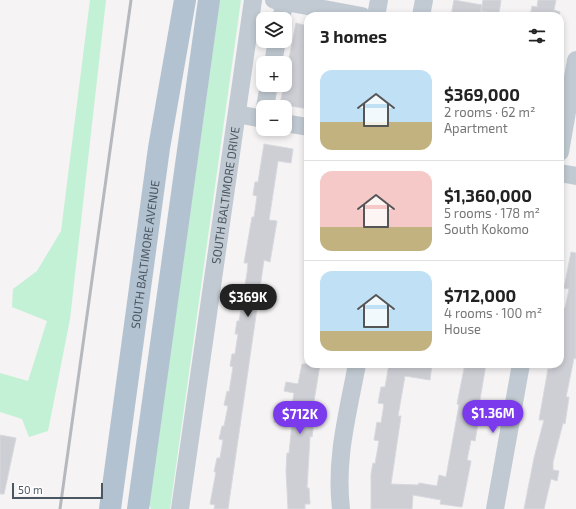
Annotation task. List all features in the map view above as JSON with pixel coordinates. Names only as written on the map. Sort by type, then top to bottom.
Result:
[{"type":"main road","name":"SOUTH BALTIMORE AVENUE","points":[[110,509],[159,148],[185,0]]},
{"type":"main road","points":[[138,509],[209,0]]},
{"type":"street","name":"SOUTH BALTIMORE DRIVE","points":[[180,509],[252,0]]},
{"type":"street","points":[[377,12],[379,0]]},
{"type":"street","points":[[422,12],[424,0]]},
{"type":"street","points":[[281,5],[333,12]]},
{"type":"street","points":[[564,129],[576,60]]},
{"type":"street","points":[[237,114],[256,118]]},
{"type":"street","points":[[292,124],[304,126]]},
{"type":"street","points":[[564,174],[576,176]]},
{"type":"street","points":[[342,509],[339,477],[341,450],[356,368]]},
{"type":"street","points":[[495,509],[521,368]]},
{"type":"green space","points":[[90,0],[106,0],[70,319],[48,431],[29,437],[22,419],[0,412],[0,373],[28,381],[47,321],[12,307],[13,289],[37,271],[61,231]]},
{"type":"green space","points":[[220,0],[241,0],[170,509],[151,509],[149,504]]},
{"type":"building","points":[[454,0],[482,5],[481,12],[452,12]]},
{"type":"building","points":[[483,0],[501,0],[499,12],[481,11]]},
{"type":"building","points":[[538,0],[556,0],[554,10],[560,12],[531,12],[532,6],[537,7]]},
{"type":"building","points":[[296,23],[304,25],[304,108],[292,106],[292,100],[281,100],[283,92],[292,92],[292,56],[290,56]]},
{"type":"building","points":[[264,144],[293,149],[291,163],[278,161],[269,220],[277,221],[270,262],[264,260],[228,509],[214,509],[215,505],[210,504],[216,472],[214,472],[217,458],[220,458],[223,440],[219,439],[222,426],[224,426],[228,406],[224,405],[227,391],[229,392],[233,367],[230,366],[232,354],[235,354],[238,334],[235,334],[237,321],[239,321],[247,273],[248,263],[244,263],[257,196],[253,195],[255,182],[258,182]]},
{"type":"building","points":[[571,252],[576,253],[576,359],[574,358],[566,397],[569,397],[565,424],[563,423],[553,462],[553,470],[559,471],[557,481],[551,479],[544,509],[524,509],[534,458],[544,420],[539,420],[548,369],[564,368],[564,308],[569,289],[564,288]]},
{"type":"building","points":[[302,364],[304,364],[304,368],[319,368],[311,420],[314,421],[312,437],[310,436],[307,488],[309,488],[310,504],[305,504],[305,509],[288,509],[286,471],[287,453],[289,453],[292,424],[274,422],[276,410],[291,412],[294,393],[284,391],[286,382],[298,384]]},
{"type":"building","points":[[388,368],[432,368],[430,380],[405,376],[398,416],[401,416],[391,484],[418,485],[419,483],[437,486],[439,475],[446,477],[464,368],[485,368],[476,423],[478,423],[475,441],[471,440],[467,460],[471,461],[462,507],[440,504],[441,500],[413,495],[412,509],[371,509],[371,474],[373,463],[375,464],[379,441],[374,440],[377,422],[381,423],[384,404],[378,403],[381,387],[385,387]]},
{"type":"building","points":[[0,435],[16,438],[4,494],[0,494]]},
{"type":"railway","points":[[60,509],[131,0]]}]
